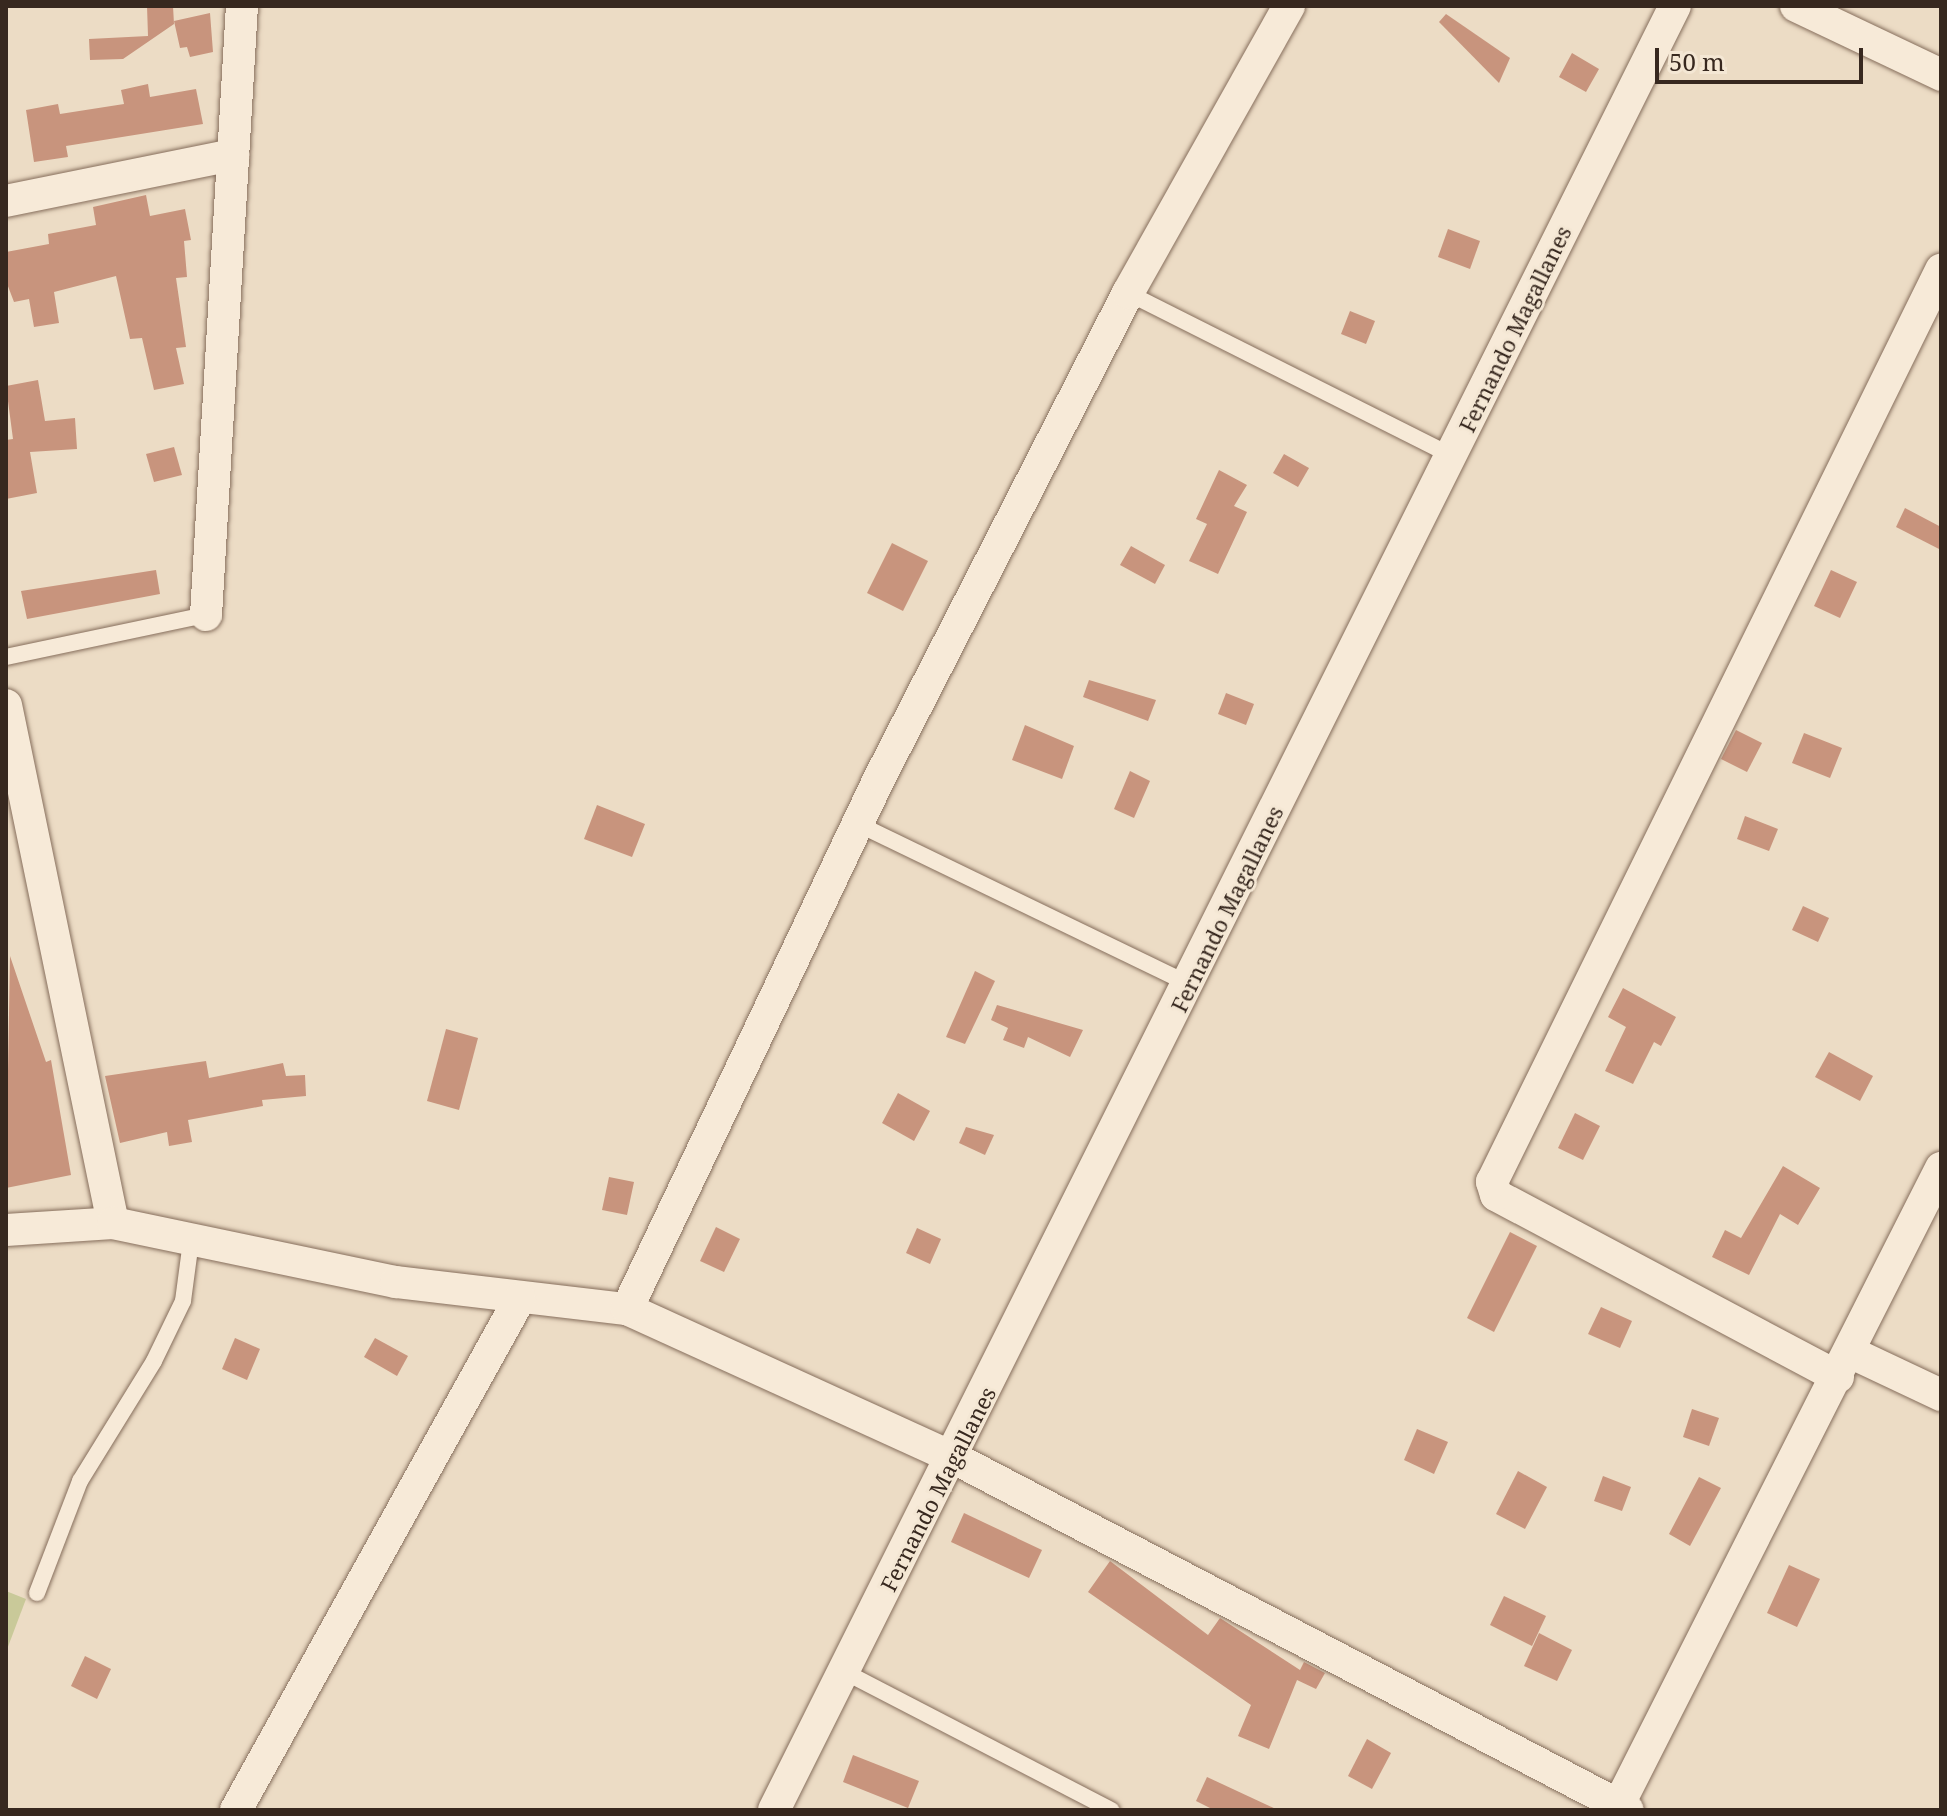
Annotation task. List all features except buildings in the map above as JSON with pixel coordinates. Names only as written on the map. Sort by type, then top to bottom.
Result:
[{"type":"street","points":[[206,615],[242,6]]},
{"type":"street","points":[[627,1309],[858,824],[1128,293],[1289,6]]},
{"type":"street","name":"Fernando Magallanes","points":[[774,1810],[954,1458],[1675,6]]},
{"type":"street","points":[[1796,6],[1941,75]]},
{"type":"street","points":[[6,201],[233,155]]},
{"type":"street","points":[[1941,270],[1492,1182],[1496,1195],[1844,1365],[1941,1395]]},
{"type":"street","points":[[6,705],[113,1223]]},
{"type":"street","points":[[6,1230],[113,1223],[396,1282],[627,1309],[954,1458],[1624,1807],[1654,1726],[1707,1639],[1941,1168]]},
{"type":"street","points":[[236,1810],[520,1298]]},
{"type":"lane","points":[[1128,293],[1452,456]]},
{"type":"lane","points":[[6,657],[206,615]]},
{"type":"lane","points":[[858,824],[1189,984]]},
{"type":"lane","points":[[37,1593],[80,1481],[154,1361],[183,1301],[191,1241]]},
{"type":"lane","points":[[845,1672],[1111,1810]]},
{"type":"green space","points":[[6,1591],[26,1599],[6,1652]]}]
